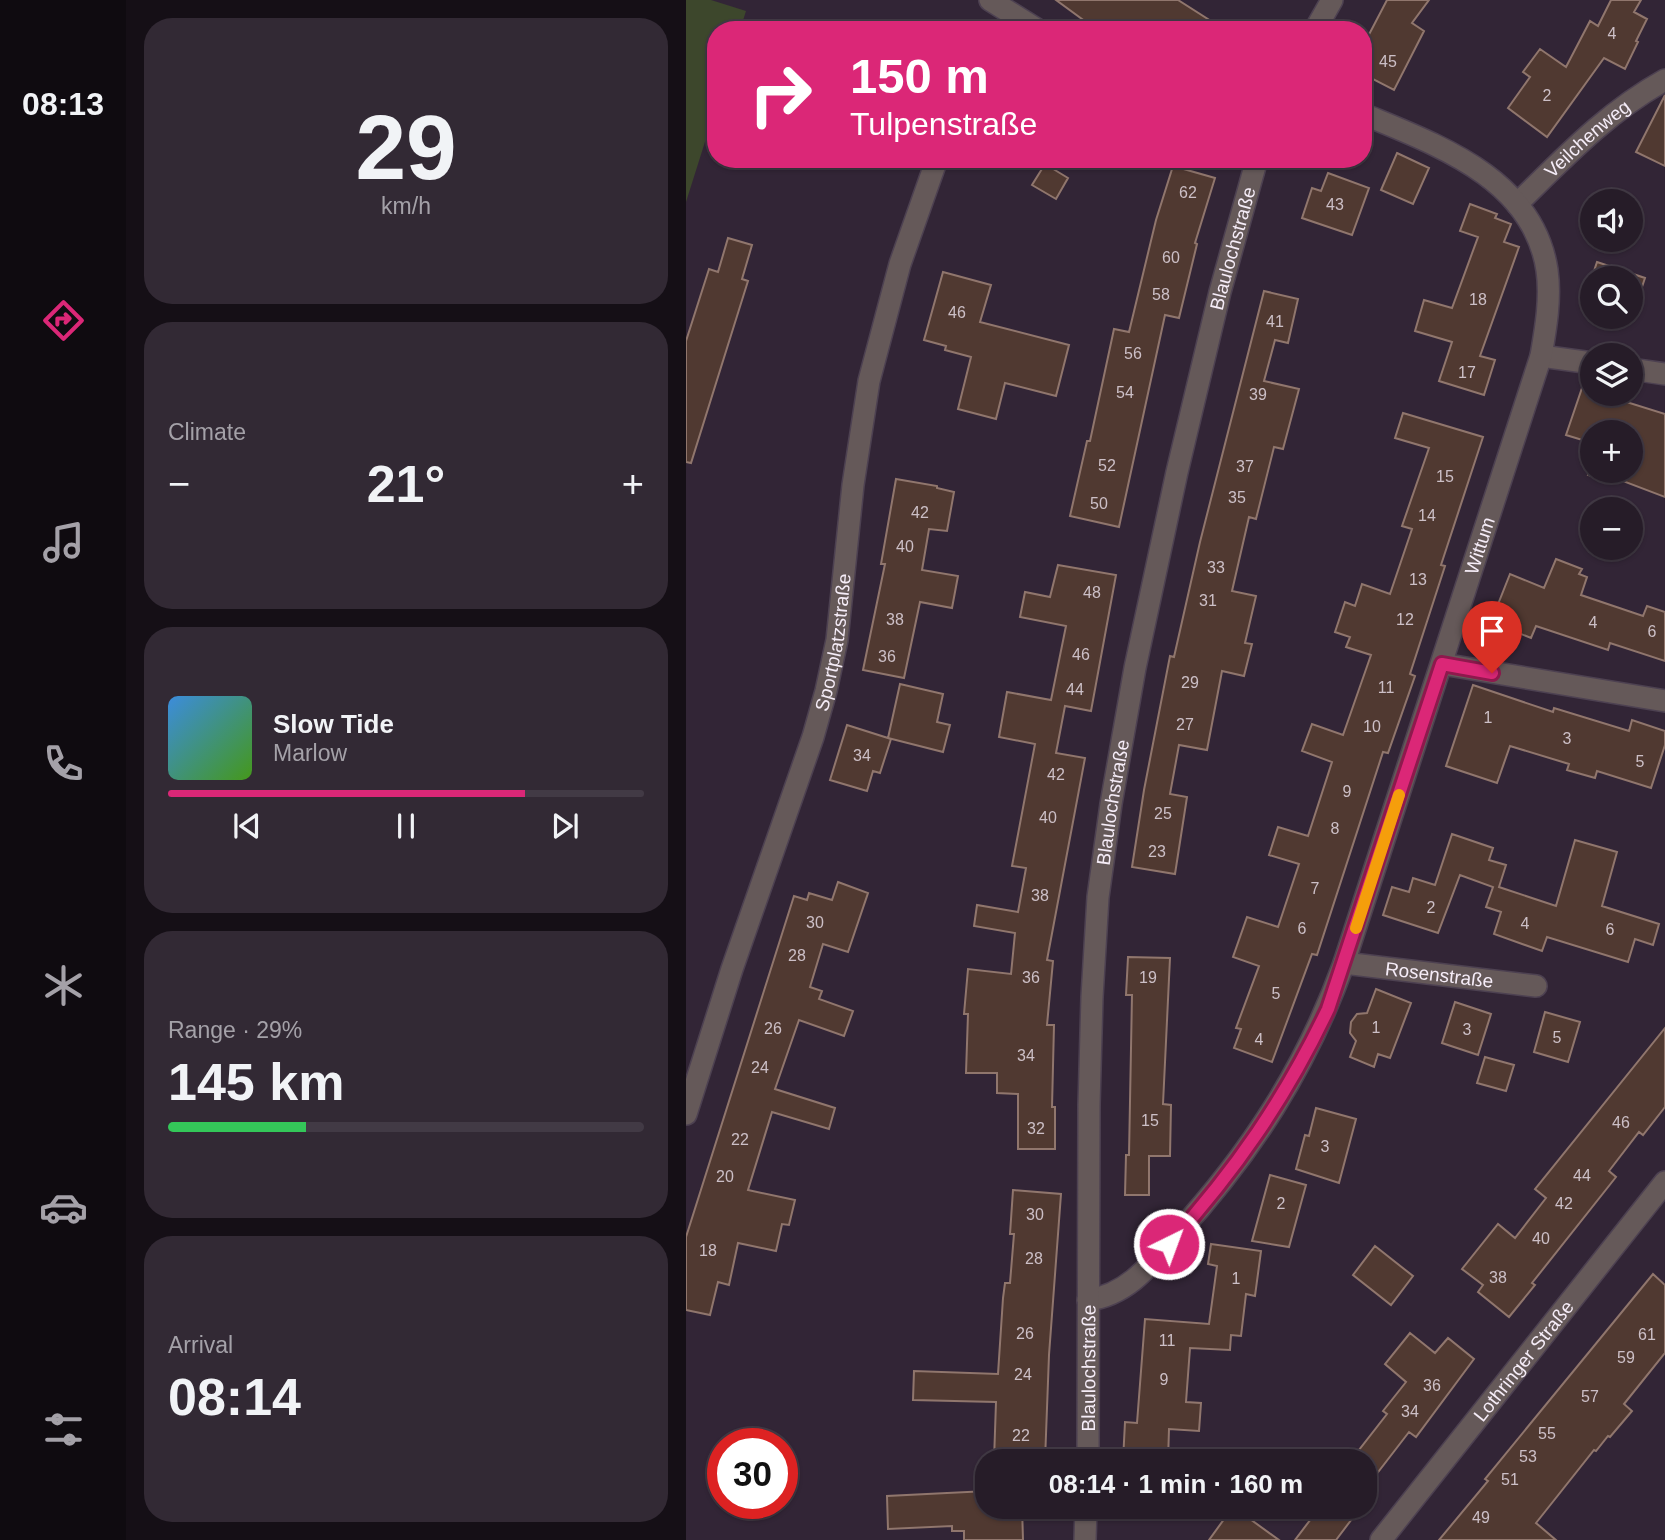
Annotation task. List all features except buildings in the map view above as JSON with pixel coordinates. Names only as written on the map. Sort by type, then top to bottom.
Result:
[{"type":"street","points":[[990,0],[1018,21]]},
{"type":"street","points":[[1320,21],[1332,0]]},
{"type":"street","name":"Veilchenweg","points":[[1517,204],[1597,126],[1634,97],[1665,80]]},
{"type":"street","name":"Wittum","points":[[1088,1300],[1106,1298],[1130,1284],[1200,1209],[1246,1152],[1279,1103],[1328,1009],[1541,356],[1547,320],[1547,270],[1541,244],[1531,222],[1517,204],[1475,166],[1450,150],[1372,118]]},
{"type":"street","name":"Sportplatzstraße","points":[[686,1114],[732,969],[813,737],[826,691],[837,640],[853,485],[869,381],[900,264],[934,168]]},
{"type":"street","name":"Blaulochstraße","points":[[1088,1449],[1092,997],[1098,897],[1135,667],[1177,472],[1249,168]]},
{"type":"street","points":[[1541,356],[1580,361]]},
{"type":"street","points":[[1643,371],[1665,374]]},
{"type":"street","points":[[1442,664],[1665,701]]},
{"type":"street","name":"Rosenstraße","points":[[1345,963],[1536,986]]},
{"type":"street","name":"Lothringer Straße","points":[[1381,1540],[1665,1182]]},
{"type":"street","points":[[1085,1540],[1086,1519]]},
{"type":"green space","points":[[686,0],[711,0],[746,11],[743,21],[707,21],[707,136],[686,202]]},
{"type":"slow traffic","points":[[1356,928],[1399,795]]},
{"type":"route","points":[[1169,1244],[1257,1136],[1279,1103],[1328,1009],[1442,664],[1492,673]]}]
